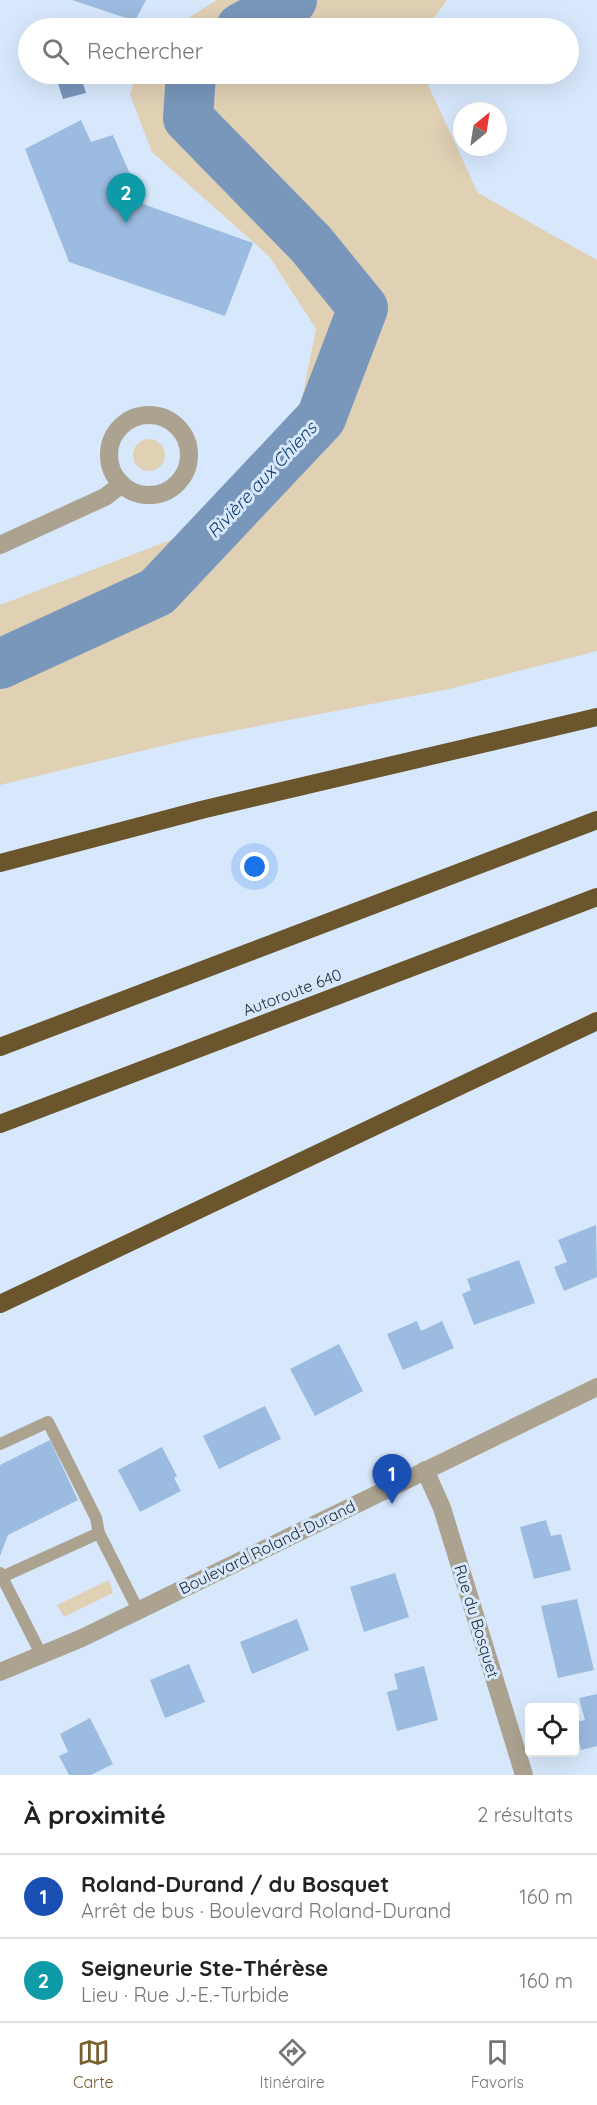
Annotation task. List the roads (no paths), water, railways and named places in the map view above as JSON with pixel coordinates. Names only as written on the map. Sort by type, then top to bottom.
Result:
[{"type":"highway","points":[[0,863],[201,810],[597,717]]},
{"type":"highway","points":[[0,1047],[597,820]]},
{"type":"highway","name":"Autoroute 640","points":[[0,1124],[597,897]]},
{"type":"highway","points":[[0,1304],[597,1022]]},
{"type":"street","points":[[146,416],[164,418],[175,425],[185,440],[188,453],[185,471],[178,481],[169,489],[151,495],[138,493],[122,484],[114,475],[109,457],[112,439],[119,429],[129,421],[146,416]]},
{"type":"street","points":[[0,545],[105,497],[122,484]]},
{"type":"street","name":"Boulevard Roland-Durand","points":[[0,1671],[42,1656],[597,1387]]},
{"type":"street","name":"Rue du Bosquet","points":[[425,1470],[442,1508],[524,1775]]},
{"type":"lane","points":[[0,1444],[48,1422],[96,1518],[99,1533],[138,1610]]},
{"type":"lane","points":[[42,1656],[4,1592],[1,1575],[99,1533]]},
{"type":"water","points":[[58,84],[83,84],[86,93],[63,99]]},
{"type":"waterway","name":"Rivière aux Chiens","points":[[259,18],[292,0]]},
{"type":"waterway","name":"Rivière aux Chiens","points":[[0,664],[157,592],[321,418],[363,308],[311,244],[188,118],[190,84]]},
{"type":"place","name":"Seigneurie Ste-Thérèse","points":[[126,223]]},
{"type":"place","name":"Roland-Durand / du Bosquet","points":[[392,1504]]}]
